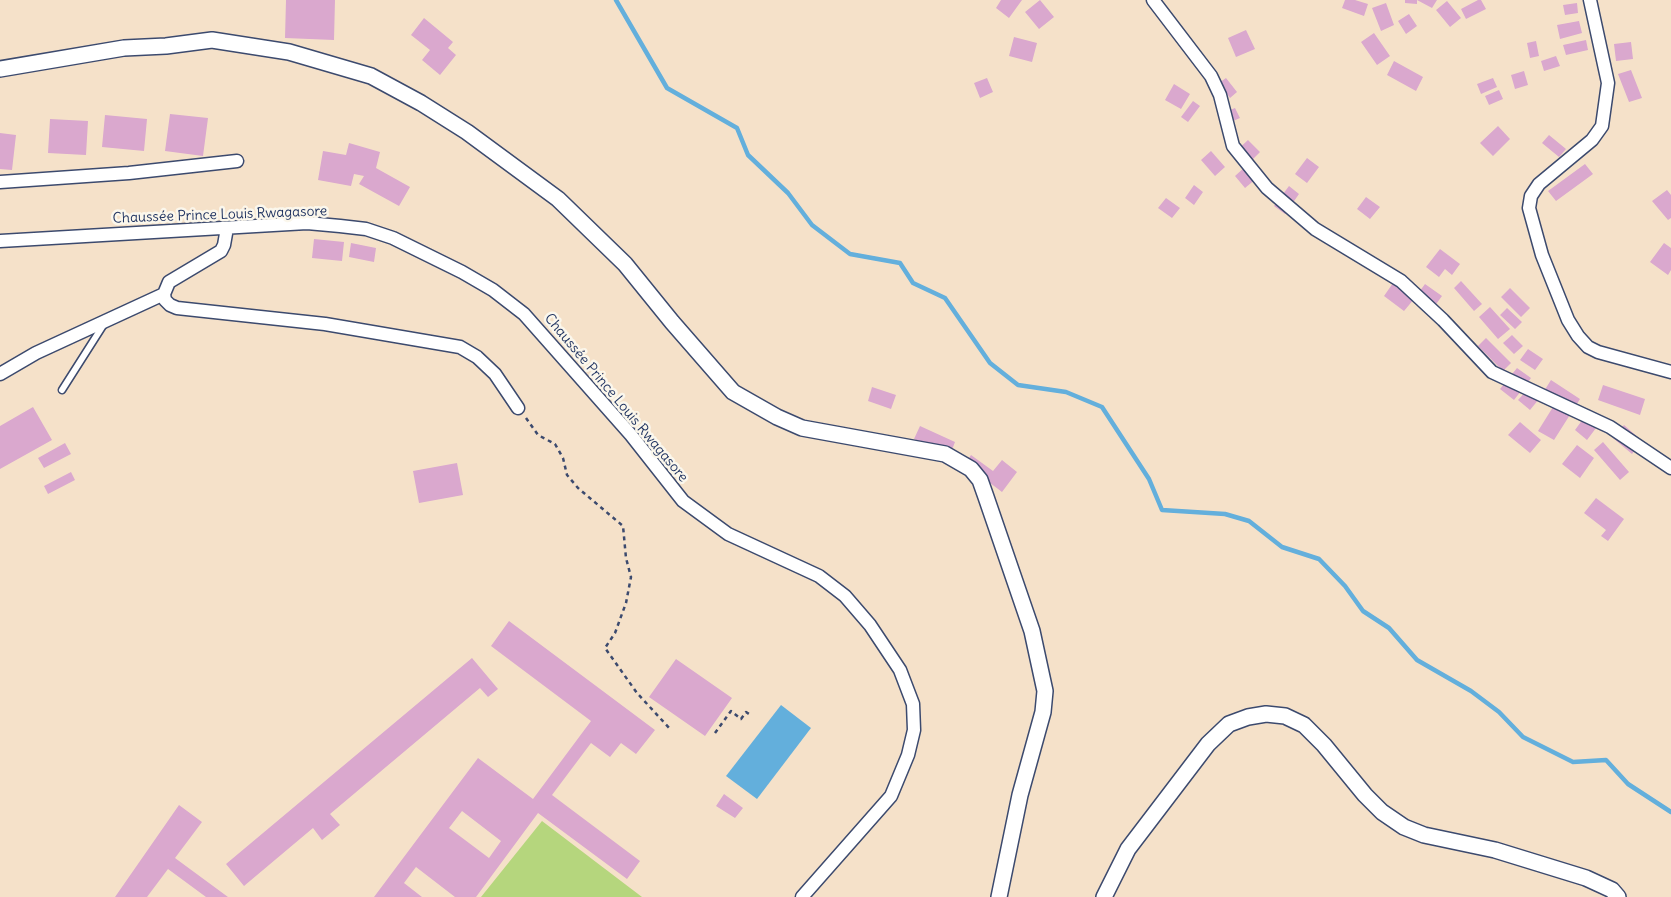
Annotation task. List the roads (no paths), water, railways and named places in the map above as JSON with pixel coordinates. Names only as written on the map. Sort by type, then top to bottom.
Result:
[{"type":"street","points":[[1152,0],[1211,76],[1220,95],[1233,146],[1266,188],[1315,229],[1401,281],[1443,320],[1492,372],[1610,427],[1671,468]]},
{"type":"street","points":[[1590,0],[1608,83],[1602,126],[1592,140],[1539,184],[1531,196],[1529,208],[1542,255],[1568,320],[1578,336],[1588,347],[1598,352],[1671,372]]},
{"type":"street","points":[[0,69],[124,48],[166,46],[212,40],[289,52],[371,76],[421,103],[467,132],[558,199],[625,264],[716,373],[740,396],[802,428],[945,454],[971,469],[980,480],[1032,631],[1045,691],[1043,712],[1020,795],[999,897]]},
{"type":"street","points":[[0,182],[129,173],[237,161]]},
{"type":"street","name":"Chaussée Prince Louis Rwagasore","points":[[0,241],[307,224],[366,229],[393,238],[462,272],[493,290],[524,314],[631,435],[683,501],[728,534],[819,576],[845,596],[870,625],[900,670],[913,704],[914,730],[908,755],[891,796],[802,897]]},
{"type":"street","points":[[227,228],[221,251],[177,275],[169,282],[164,294],[165,300],[177,308],[325,324],[460,347],[477,357],[494,374],[518,408]]},
{"type":"street","points":[[0,374],[108,319],[164,294]]},
{"type":"street","points":[[1104,897],[1128,849],[1208,744],[1229,724],[1248,717],[1266,714],[1285,716],[1304,725],[1324,745],[1365,795],[1382,812],[1404,827],[1424,835],[1495,850],[1586,878],[1612,890],[1618,897]]},
{"type":"lane","points":[[62,390],[108,319]]},
{"type":"water","points":[[781,705],[811,728],[757,799],[726,776]]},
{"type":"waterway","points":[[616,0],[667,88],[737,128],[748,155],[788,193],[812,225],[850,254],[900,263],[913,283],[945,298],[990,363],[1018,385],[1066,392],[1102,407],[1149,479],[1162,510],[1225,514],[1249,521],[1282,547],[1319,559],[1345,586],[1363,611],[1389,628],[1417,660],[1471,691],[1499,712],[1523,737],[1573,762],[1606,760],[1628,784],[1671,812]]}]
